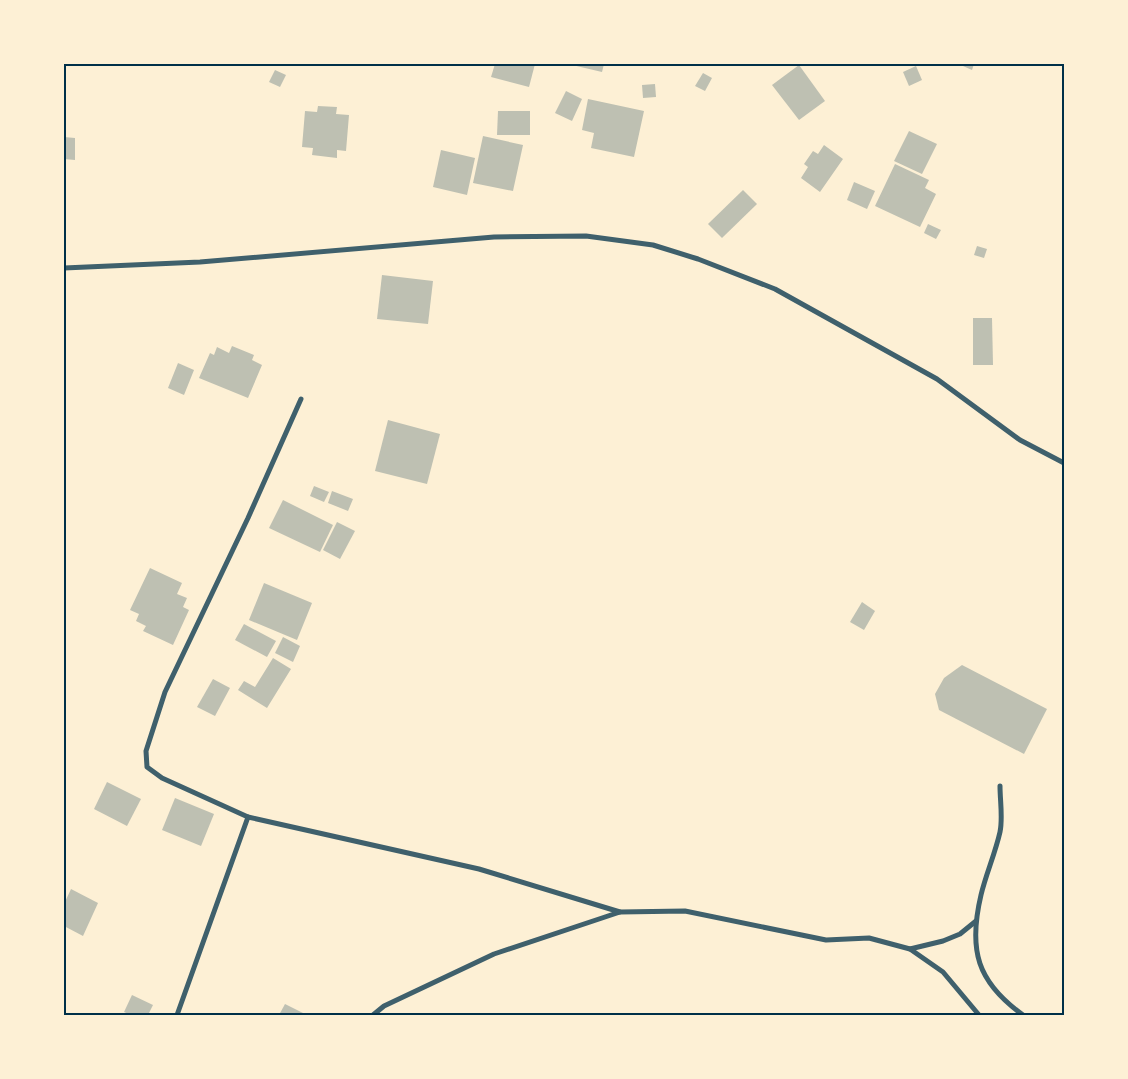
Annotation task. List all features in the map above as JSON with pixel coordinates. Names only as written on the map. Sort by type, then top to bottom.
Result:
[{"type":"street","points":[[64,268],[200,262],[494,237],[586,236],[653,245],[698,259],[775,289],[937,379],[1020,440],[1064,463]]},
{"type":"street","points":[[301,399],[248,518],[166,692],[146,751],[147,767],[162,778],[248,817],[479,869],[620,912]]},
{"type":"street","points":[[1000,786],[1000,830],[981,894],[976,921],[975,946],[982,971],[996,992],[1023,1015]]},
{"type":"street","points":[[177,1015],[248,817]]},
{"type":"street","points":[[372,1015],[384,1006],[494,954],[620,912],[685,911],[826,940],[869,938],[910,949],[943,972],[979,1015]]},
{"type":"street","points":[[910,949],[943,941],[960,934],[976,921]]},
{"type":"building","points":[[495,64],[535,64],[529,87],[491,77]]},
{"type":"building","points":[[568,64],[604,64],[602,72]]},
{"type":"building","points":[[964,64],[974,64],[972,70],[963,66]]},
{"type":"building","points":[[799,65],[825,101],[799,120],[772,85]]},
{"type":"building","points":[[916,66],[922,80],[909,86],[903,72]]},
{"type":"building","points":[[275,70],[286,75],[280,87],[269,82]]},
{"type":"building","points":[[703,73],[712,78],[705,91],[695,86]]},
{"type":"building","points":[[655,84],[656,97],[643,98],[642,85]]},
{"type":"building","points":[[566,91],[582,99],[572,121],[555,113]]},
{"type":"building","points":[[588,99],[644,111],[634,157],[591,148],[594,133],[582,130]]},
{"type":"building","points":[[318,106],[337,107],[336,114],[349,115],[346,151],[337,150],[337,158],[312,155],[313,148],[302,147],[305,111],[317,112]]},
{"type":"building","points":[[498,111],[530,111],[530,135],[497,135]]},
{"type":"building","points":[[909,131],[937,144],[922,174],[894,161]]},
{"type":"building","points":[[483,136],[523,145],[513,191],[473,183]]},
{"type":"building","points":[[64,137],[75,138],[75,160],[64,159]]},
{"type":"building","points":[[824,145],[843,159],[820,192],[801,178],[808,167],[804,164],[813,151],[818,154]]},
{"type":"building","points":[[441,150],[475,158],[467,195],[433,187]]},
{"type":"building","points":[[895,164],[929,180],[925,188],[936,194],[920,227],[875,206]]},
{"type":"building","points":[[854,182],[875,191],[867,209],[847,200]]},
{"type":"building","points":[[743,190],[757,204],[722,238],[708,224]]},
{"type":"building","points":[[928,224],[941,230],[936,239],[924,233]]},
{"type":"building","points":[[977,246],[987,249],[984,258],[974,255]]},
{"type":"building","points":[[382,275],[433,281],[428,324],[377,319]]},
{"type":"building","points":[[973,318],[992,318],[993,365],[973,365]]},
{"type":"building","points":[[232,346],[254,355],[252,360],[262,365],[248,398],[199,378],[210,353],[214,355],[217,347],[229,353]]},
{"type":"building","points":[[178,363],[194,370],[184,395],[168,388]]},
{"type":"building","points":[[388,420],[440,434],[427,484],[375,471]]},
{"type":"building","points":[[314,486],[329,492],[324,502],[310,496]]},
{"type":"building","points":[[332,491],[353,499],[348,511],[328,503]]},
{"type":"building","points":[[283,500],[333,525],[320,552],[269,528]]},
{"type":"building","points":[[337,522],[355,531],[340,559],[323,550]]},
{"type":"building","points":[[150,568],[182,583],[177,594],[187,598],[183,607],[189,610],[173,645],[143,631],[146,626],[136,621],[139,614],[130,610]]},
{"type":"building","points":[[264,583],[312,603],[297,640],[249,620]]},
{"type":"building","points":[[862,602],[875,611],[864,630],[850,622]]},
{"type":"building","points":[[244,624],[276,641],[267,657],[235,640]]},
{"type":"building","points":[[283,637],[300,646],[293,662],[275,653]]},
{"type":"building","points":[[273,658],[291,669],[267,708],[238,690],[244,681],[255,687]]},
{"type":"building","points":[[962,665],[1047,709],[1024,754],[939,710],[935,694],[944,678]]},
{"type":"building","points":[[213,679],[230,688],[215,716],[197,707]]},
{"type":"building","points":[[107,782],[141,799],[127,826],[94,809]]},
{"type":"building","points":[[175,798],[214,814],[201,846],[162,830]]},
{"type":"building","points":[[71,889],[98,903],[83,936],[64,926],[64,904]]},
{"type":"building","points":[[132,995],[153,1005],[148,1015],[131,1015],[124,1012]]},
{"type":"building","points":[[285,1004],[307,1015],[279,1015]]}]
